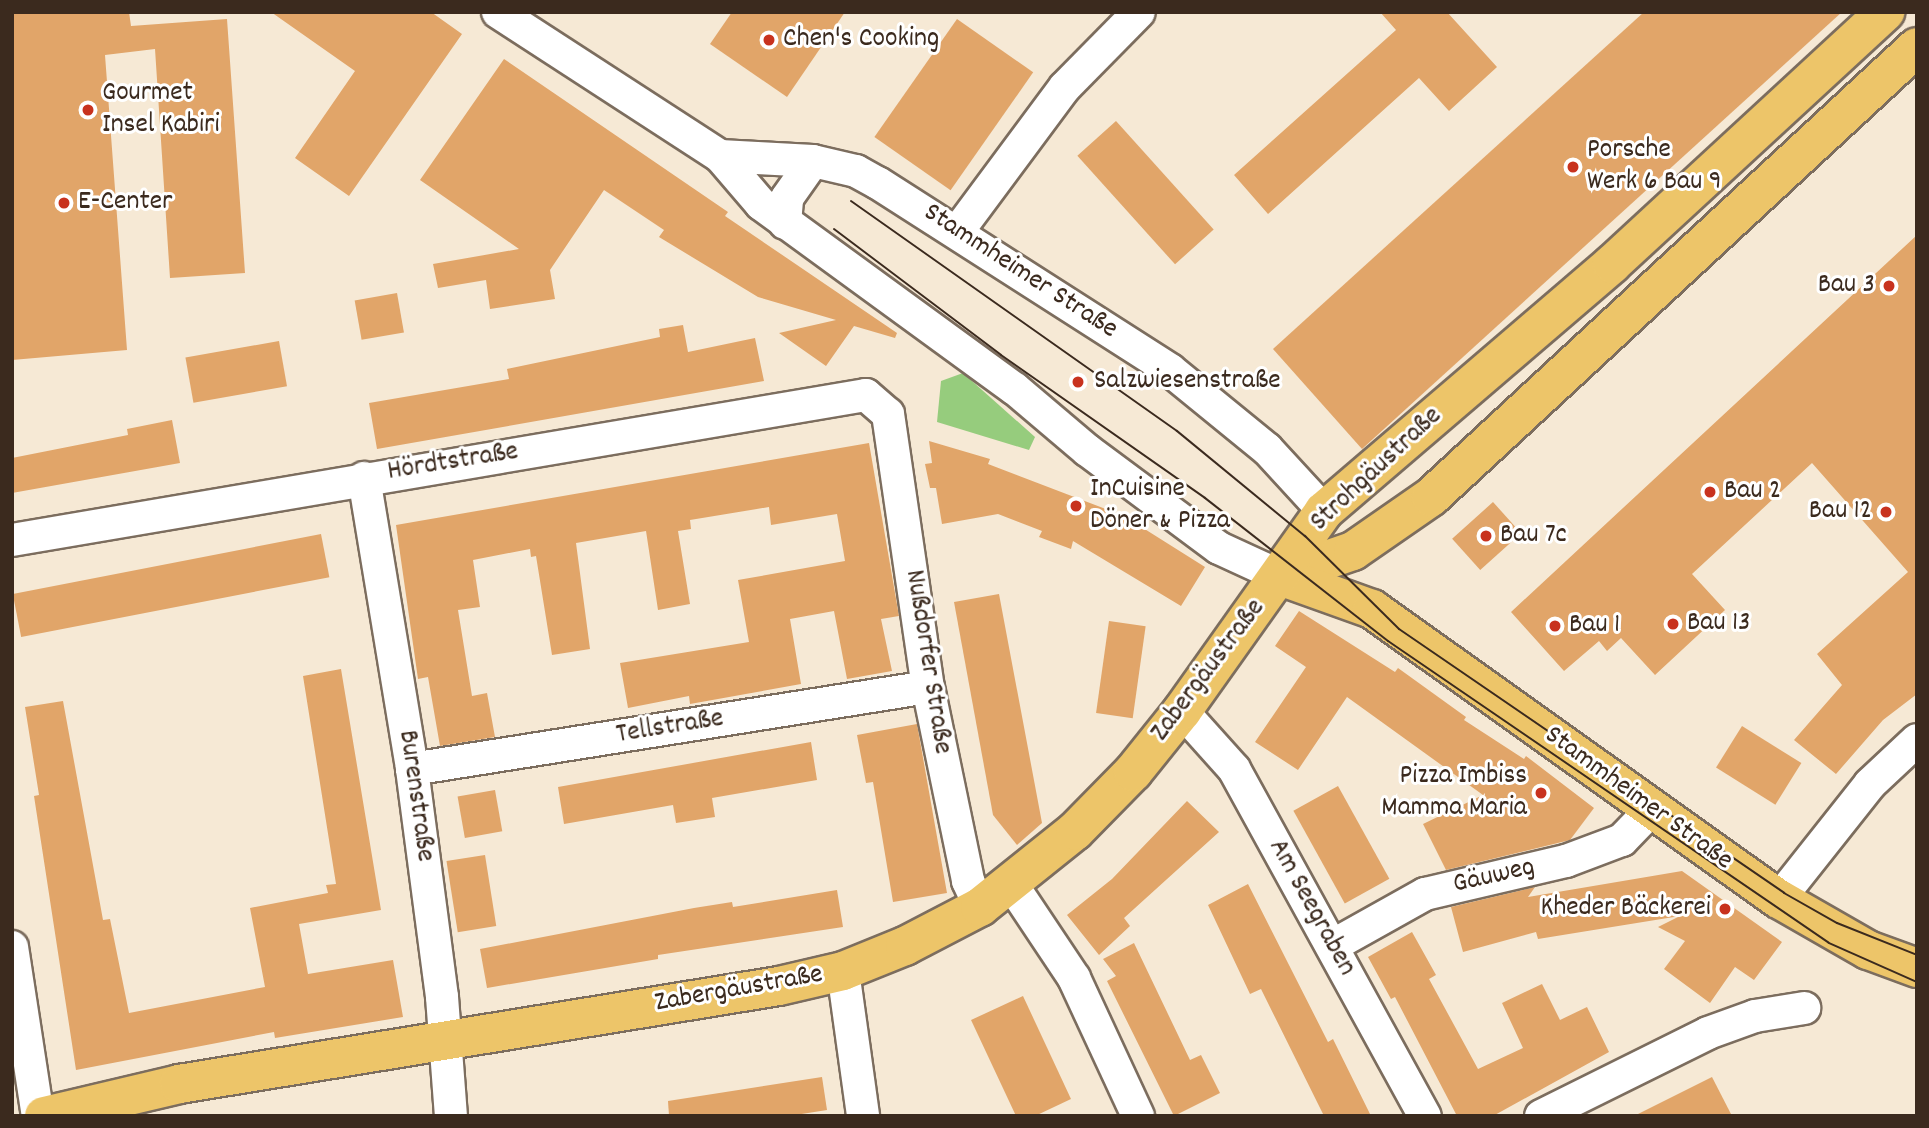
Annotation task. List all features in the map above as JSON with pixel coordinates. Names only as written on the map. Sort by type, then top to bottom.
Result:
[{"type":"main road","name":"Strohgäustraße","points":[[1280,576],[1324,511],[1612,264],[1885,12]]},
{"type":"main road","name":"Strohgäustraße","points":[[1280,576],[1353,551],[1422,503],[1917,47]]},
{"type":"main road","name":"Stammheimer Straße","points":[[1324,511],[1353,551],[1372,609]]},
{"type":"main road","name":"Stammheimer Straße","points":[[1280,576],[1372,609],[1779,899],[1868,950],[1917,968]]},
{"type":"main road","name":"Zabergäustraße","points":[[41,1116],[179,1084],[442,1038],[779,986],[843,971],[980,907],[1012,885],[1075,831],[1133,772],[1182,711],[1280,576]]},
{"type":"street","name":"Stammheimer Straße","points":[[498,12],[720,156],[761,204],[1015,389],[1087,450],[1219,548],[1280,576]]},
{"type":"street","points":[[958,231],[1065,88],[1139,12]]},
{"type":"street","name":"Stammheimer Straße","points":[[720,156],[813,161],[856,171],[958,231],[1203,395],[1282,463],[1324,511]]},
{"type":"street","points":[[785,223],[787,198],[813,161]]},
{"type":"street","name":"Hördtstraße","points":[[12,540],[364,478],[866,395],[888,414]]},
{"type":"street","name":"Nußdorfer Straße","points":[[888,414],[928,687],[968,881],[980,907]]},
{"type":"street","name":"Burenstraße","points":[[364,478],[412,769],[442,997],[442,1038],[451,1116]]},
{"type":"street","name":"Tellstraße","points":[[412,769],[928,687]]},
{"type":"street","name":"Am Seegraben","points":[[1182,711],[1234,769],[1425,1116]]},
{"type":"street","points":[[1779,899],[1870,784],[1917,740]]},
{"type":"street","name":"Gäuweg","points":[[1332,946],[1425,894],[1566,861],[1622,840],[1652,809]]},
{"type":"street","points":[[1012,885],[1074,978],[1138,1116]]},
{"type":"street","points":[[12,947],[41,1116]]},
{"type":"street","points":[[843,971],[863,1116]]},
{"type":"street","points":[[1541,1116],[1708,1033],[1755,1016],[1804,1008]]},
{"type":"green space","points":[[963,373],[1035,437],[1029,450],[937,422],[941,381]]},
{"type":"building","name":"E-Center","points":[[12,12],[129,12],[131,26],[227,19],[245,273],[170,278],[155,49],[105,55],[127,350],[12,360]]},
{"type":"building","points":[[271,12],[431,12],[462,34],[349,196],[295,158],[355,71]]},
{"type":"building","points":[[732,12],[845,12],[787,97],[710,44]]},
{"type":"building","points":[[1380,12],[1447,12],[1497,67],[1449,111],[1419,78],[1268,214],[1234,175],[1396,30]]},
{"type":"building","name":"Porsche Werk 6 Bau 9","points":[[1644,12],[1842,12],[1362,449],[1273,349]]},
{"type":"building","points":[[957,19],[1033,72],[951,190],[874,137]]},
{"type":"building","points":[[504,59],[728,212],[725,216],[897,333],[895,338],[854,326],[826,366],[779,333],[836,320],[758,297],[659,237],[664,230],[604,190],[550,270],[555,299],[490,309],[486,280],[438,288],[433,264],[519,249],[420,180]]},
{"type":"building","points":[[1116,121],[1214,229],[1175,264],[1077,156]]},
{"type":"building","points":[[1917,235],[1917,694],[1883,720],[1836,774],[1794,740],[1842,685],[1817,654],[1908,572],[1812,463],[1692,574],[1725,610],[1655,675],[1621,638],[1607,651],[1599,641],[1564,671],[1511,612]]},
{"type":"building","points":[[397,293],[404,332],[362,340],[355,300]]},
{"type":"building","points":[[683,325],[688,352],[755,338],[764,381],[377,449],[369,403],[509,379],[507,369],[660,337],[659,329]]},
{"type":"building","points":[[279,341],[287,386],[193,403],[185,357]]},
{"type":"building","points":[[172,420],[180,463],[12,493],[12,458],[128,435],[127,429]]},
{"type":"building","points":[[929,441],[990,459],[988,464],[1124,516],[1205,567],[1181,606],[1073,541],[1071,549],[1039,537],[1042,531],[998,514],[942,524],[936,488],[930,488],[925,464],[932,463]]},
{"type":"building","points":[[869,443],[899,616],[881,619],[892,671],[847,679],[834,611],[790,619],[801,684],[690,704],[689,696],[628,708],[620,663],[749,642],[738,580],[845,561],[837,514],[771,525],[769,507],[690,520],[691,529],[678,531],[690,604],[658,610],[646,531],[576,543],[590,649],[552,655],[536,556],[531,557],[530,549],[473,560],[480,607],[458,610],[472,696],[487,693],[495,737],[440,746],[428,677],[418,679],[396,525]]},
{"type":"building","name":"Bau 7c","points":[[1493,502],[1521,533],[1480,570],[1452,539]]},
{"type":"building","points":[[321,534],[329,577],[21,637],[13,594]]},
{"type":"building","points":[[999,594],[1042,823],[1017,845],[993,815],[954,602]]},
{"type":"building","points":[[1299,611],[1395,672],[1398,668],[1466,717],[1464,720],[1524,759],[1526,756],[1594,808],[1570,840],[1446,870],[1423,824],[1483,795],[1347,697],[1298,770],[1255,742],[1306,667],[1275,646]]},
{"type":"building","points":[[1109,621],[1146,626],[1133,718],[1096,713]]},
{"type":"building","points":[[341,669],[381,910],[299,924],[308,974],[393,960],[403,1017],[275,1038],[274,1032],[76,1070],[34,796],[39,795],[25,707],[63,701],[103,920],[110,919],[129,1013],[265,987],[250,908],[328,893],[326,885],[336,884],[303,676]]},
{"type":"building","points":[[917,724],[947,893],[893,902],[873,782],[866,783],[857,735]]},
{"type":"building","points":[[1742,726],[1801,763],[1775,805],[1716,768]]},
{"type":"building","points":[[811,742],[817,780],[712,798],[715,817],[676,823],[673,805],[564,824],[558,787]]},
{"type":"building","points":[[1338,786],[1389,879],[1345,903],[1293,811]]},
{"type":"building","points":[[495,790],[502,831],[465,838],[458,797]]},
{"type":"building","points":[[1187,801],[1219,832],[1124,918],[1130,926],[1099,955],[1067,915],[1112,879]]},
{"type":"building","points":[[485,855],[496,926],[458,932],[446,861]]},
{"type":"building","points":[[1682,871],[1782,942],[1754,980],[1735,967],[1710,1003],[1664,969],[1685,941],[1658,927],[1680,916],[1538,939],[1536,932],[1463,952],[1451,907],[1535,887],[1528,897]]},
{"type":"building","points":[[1248,884],[1328,1042],[1333,1039],[1371,1116],[1324,1116],[1261,989],[1250,994],[1208,905]]},
{"type":"building","points":[[837,890],[843,927],[658,955],[658,959],[487,988],[480,949],[694,908],[732,902],[733,907]]},
{"type":"building","points":[[1412,932],[1436,975],[1429,979],[1478,1069],[1523,1048],[1502,1003],[1542,984],[1560,1020],[1587,1007],[1609,1052],[1493,1116],[1457,1116],[1395,997],[1391,999],[1368,957]]},
{"type":"building","points":[[1134,943],[1190,1060],[1201,1055],[1220,1093],[1174,1116],[1107,981],[1116,976],[1103,959]]},
{"type":"building","points":[[1023,996],[1071,1099],[1035,1116],[1016,1116],[971,1020]]},
{"type":"building","points":[[822,1077],[827,1110],[789,1116],[669,1116],[668,1101]]},
{"type":"building","points":[[1712,1077],[1732,1116],[1634,1116]]},
{"type":"tram line","points":[[851,201],[1177,431],[1305,536],[1399,629],[1784,893],[1837,923],[1917,955]]},
{"type":"tram line","points":[[834,229],[1001,355],[1205,498],[1388,641],[1829,943],[1917,982]]},
{"type":"place","name":"Chen's Cooking","points":[[769,40]]},
{"type":"place","name":"Gourmet Insel Kabiri","points":[[88,110]]},
{"type":"place","name":"Porsche Werk 6 Bau 9","points":[[1573,167]]},
{"type":"place","name":"E-Center","points":[[64,203]]},
{"type":"place","name":"Bau 3","points":[[1889,286]]},
{"type":"place","name":"Salzwiesenstraße","points":[[1078,382]]},
{"type":"place","name":"Bau 2","points":[[1710,492]]},
{"type":"place","name":"InCuisine Döner & Pizza","points":[[1076,506]]},
{"type":"place","name":"Bau 12","points":[[1886,512]]},
{"type":"place","name":"Bau 7c","points":[[1486,536]]},
{"type":"place","name":"Bau 13","points":[[1673,624]]},
{"type":"place","name":"Bau 1","points":[[1555,626]]},
{"type":"place","name":"Pizza Imbiss Mamma Maria","points":[[1541,793]]},
{"type":"place","name":"Kheder Bäckerei","points":[[1725,909]]}]
